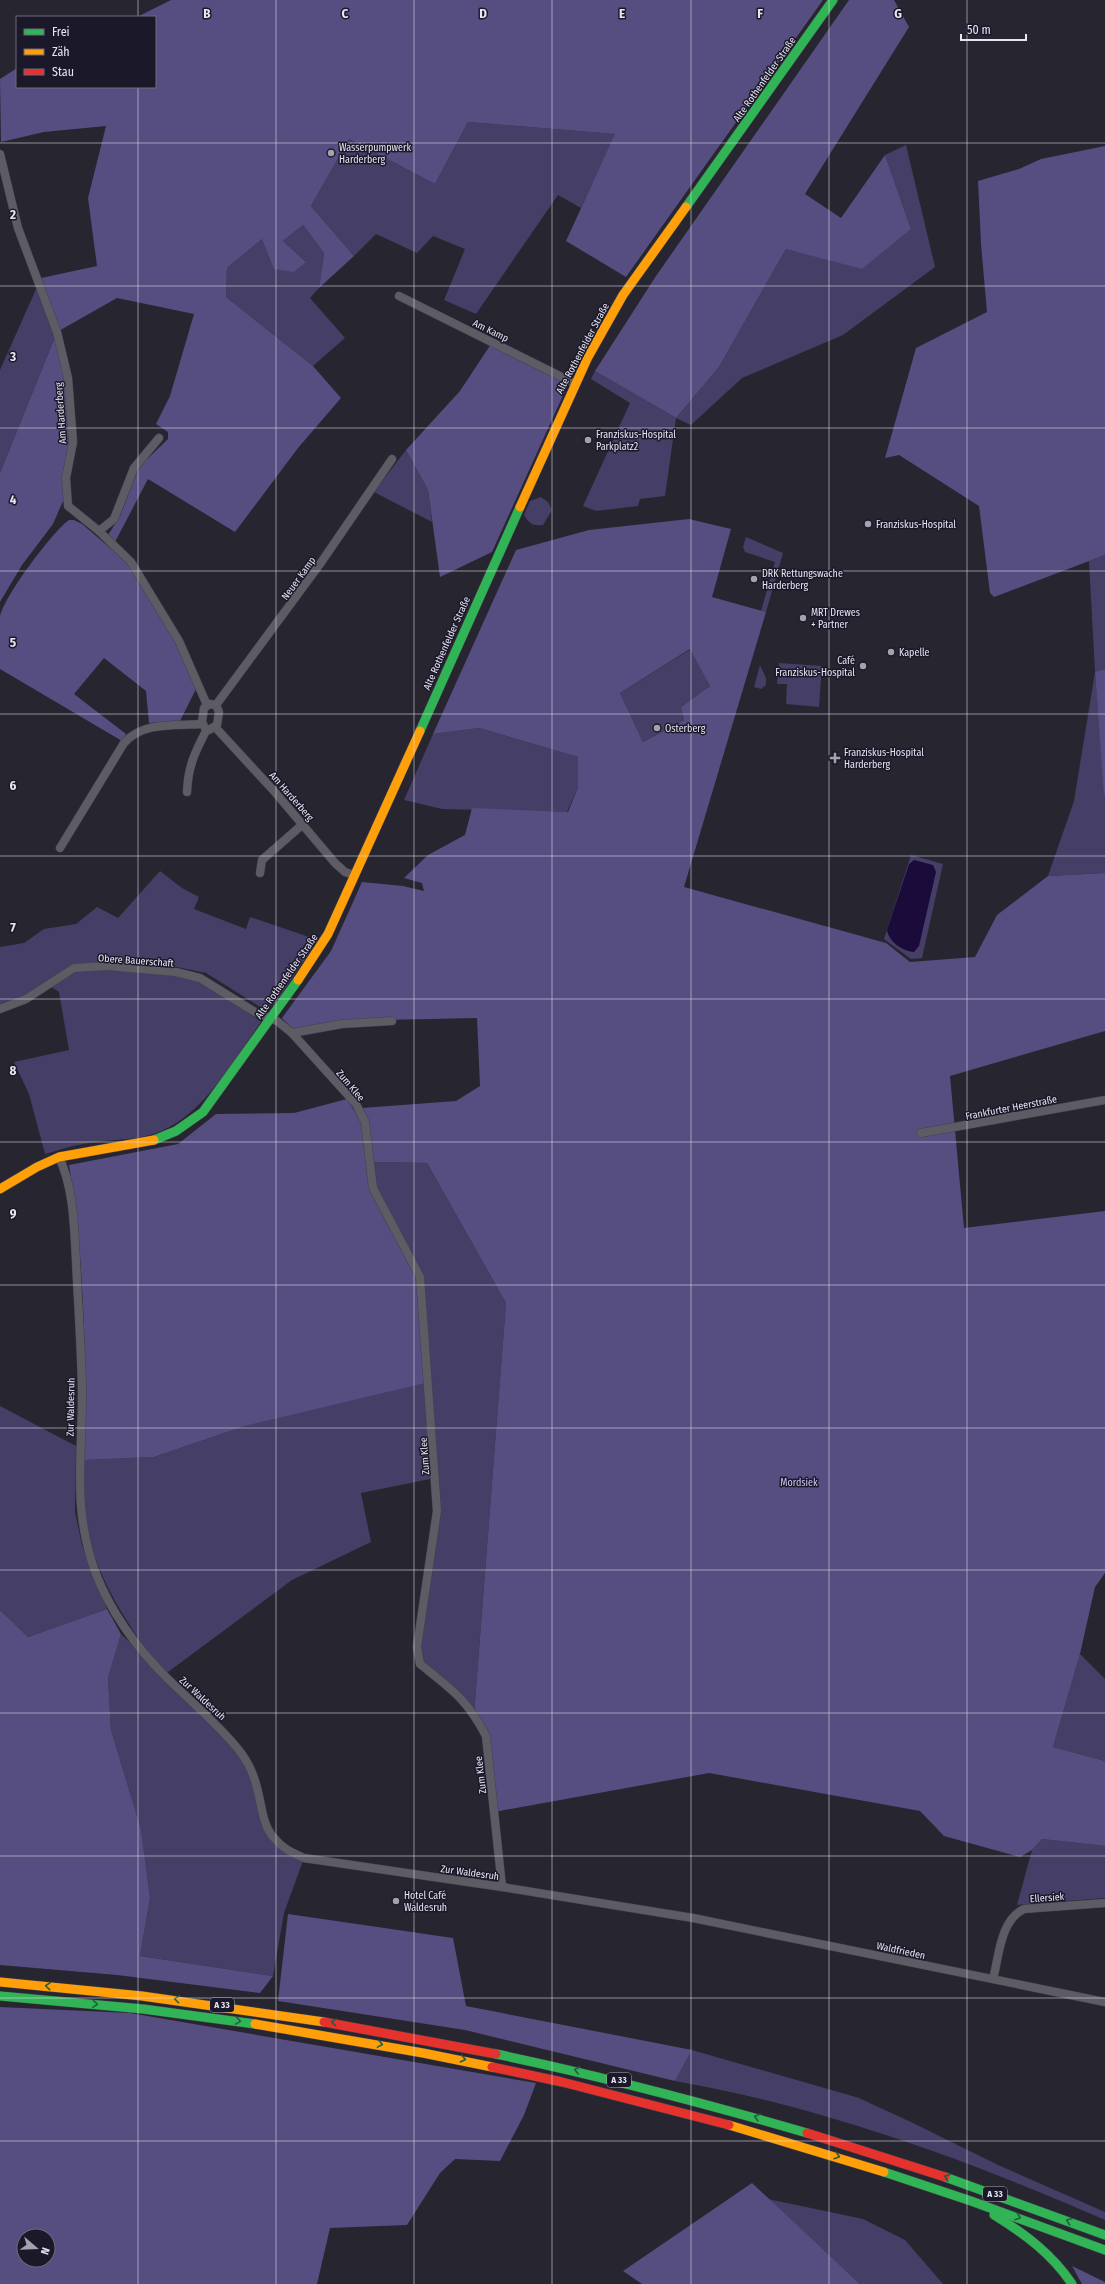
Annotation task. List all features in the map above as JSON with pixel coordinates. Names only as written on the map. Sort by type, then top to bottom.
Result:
[{"type":"main road","name":"Alte Rothenfelder Straße","points":[[0,1189],[37,1167],[59,1157],[158,1139],[187,1125],[202,1112],[271,1018],[328,934],[574,383],[623,295],[833,0]]},
{"type":"main road","name":"A 33","points":[[0,1982],[98,1990],[222,2005],[371,2028],[550,2064],[637,2084],[794,2128],[939,2174],[1105,2235]]},
{"type":"main road","name":"A 33","points":[[0,1996],[219,2018],[425,2052],[620,2094],[776,2137],[879,2169],[1105,2250]]},
{"type":"main road","points":[[968,2200],[1035,2242],[1065,2273],[1072,2284]]},
{"type":"street","name":"Am Harderberg","points":[[0,154],[18,228],[57,332],[68,378],[73,442],[66,478],[68,506],[99,531],[131,562],[178,641],[207,705]]},
{"type":"street","name":"Am Kamp","points":[[399,296],[574,383]]},
{"type":"street","points":[[99,531],[114,519],[134,468],[159,438]]},
{"type":"street","name":"Neuer Kamp","points":[[216,705],[320,564],[392,459]]},
{"type":"street","points":[[60,848],[124,742],[130,736],[146,727],[204,727],[215,727],[219,712],[216,705],[207,705],[204,708],[204,727],[188,772],[188,792]]},
{"type":"street","name":"Am Harderberg","points":[[215,727],[303,824],[335,863],[345,872],[354,875]]},
{"type":"street","points":[[260,873],[262,860],[303,824]]},
{"type":"street","name":"Obere Bauerschaft","points":[[0,1009],[26,999],[74,968],[107,966],[176,972],[200,978],[255,1012],[271,1018]]},
{"type":"street","name":"Zum Klee","points":[[271,1018],[292,1033],[356,1104],[365,1122],[373,1188],[420,1277],[437,1511],[417,1647],[420,1664],[461,1698],[474,1714],[486,1736],[502,1887]]},
{"type":"street","points":[[292,1033],[342,1024],[392,1021]]},
{"type":"street","name":"Frankfurter Heerstraße","points":[[921,1133],[1105,1100]]},
{"type":"street","name":"Zur Waldesruh","points":[[59,1157],[70,1192],[75,1236],[82,1389],[79,1462],[80,1516],[96,1574],[107,1598],[125,1628],[164,1676],[223,1731],[244,1756],[257,1786],[264,1821],[274,1838],[287,1850],[304,1858],[502,1887],[693,1918]]},
{"type":"street","name":"Ellersiek","points":[[993,1979],[1007,1926],[1014,1914],[1024,1909],[1105,1903]]},
{"type":"street","name":"Waldfrieden","points":[[693,1918],[1105,2002]]},
{"type":"shaded area","points":[[468,122],[616,134],[581,208],[558,195],[476,314],[444,300],[465,249],[433,236],[417,253],[376,234],[354,256],[311,206],[349,139],[435,184]]},
{"type":"shaded area","points":[[906,145],[935,267],[843,335],[742,378],[691,425],[676,418],[719,367],[786,249],[816,256],[911,229],[885,155]]},
{"type":"shaded area","points":[[303,225],[324,253],[319,288],[310,298],[345,338],[313,366],[226,297],[227,268],[262,239],[306,262],[283,241]]},
{"type":"shaded area","points":[[41,278],[57,332],[0,473],[0,370]]},
{"type":"shaded area","points":[[595,371],[676,418],[665,496],[640,499],[638,506],[596,511],[583,506],[630,403],[591,379]]},
{"type":"shaded area","points":[[406,450],[428,490],[432,522],[374,492]]},
{"type":"shaded area","points":[[541,497],[548,502],[552,510],[543,525],[534,525],[524,515],[530,501]]},
{"type":"shaded area","points":[[746,537],[783,553],[766,612],[761,611],[775,562],[745,552],[743,547]]},
{"type":"shaded area","points":[[1105,555],[1105,669],[1095,673],[1105,795],[1105,873],[1048,876],[1074,801],[1095,672],[1089,561]]},
{"type":"shaded area","points":[[691,649],[710,686],[681,707],[684,720],[643,742],[620,693]]},
{"type":"shaded area","points":[[779,663],[822,666],[819,707],[786,704],[787,684],[777,684]]},
{"type":"shaded area","points":[[760,665],[766,678],[766,685],[761,689],[754,687]]},
{"type":"shaded area","points":[[479,728],[578,757],[578,787],[567,812],[442,809],[404,800],[433,734]]},
{"type":"shaded area","points":[[911,855],[943,864],[922,958],[911,959],[884,939]]},
{"type":"shaded area","points":[[914,860],[933,865],[936,872],[919,946],[914,952],[905,950],[893,942],[887,930],[909,864]]},
{"type":"shaded area","points":[[160,871],[182,888],[199,897],[194,909],[246,929],[250,917],[318,940],[274,1005],[262,1008],[206,973],[167,965],[113,966],[200,978],[261,1022],[217,1084],[191,1112],[177,1123],[144,1137],[83,1144],[45,1154],[29,1094],[14,1062],[69,1050],[59,992],[48,985],[0,1008],[0,947],[24,943],[44,929],[76,924],[97,907],[118,918]]},
{"type":"shaded area","points":[[370,1162],[427,1163],[506,1303],[474,1714],[420,1664],[417,1647],[437,1511],[435,1478],[361,1493],[371,1542],[292,1580],[164,1675],[244,1756],[273,1838],[304,1858],[284,1913],[273,1976],[140,1956],[150,1898],[141,1829],[111,1730],[108,1678],[121,1634],[162,1673],[125,1618],[104,1579],[95,1558],[85,1515],[84,1460],[154,1457],[245,1426],[373,1188]]},
{"type":"shaded area","points":[[0,1406],[76,1446],[75,1512],[82,1545],[107,1609],[28,1637],[0,1610]]},
{"type":"shaded area","points":[[1080,1654],[1105,1679],[1105,1761],[1053,1747]]},
{"type":"shaded area","points":[[1042,1839],[1105,1846],[1105,1898],[1017,1905],[1032,1850]]},
{"type":"shaded area","points":[[692,2050],[859,2098],[998,2165],[1105,2212],[1105,2220],[1001,2177],[894,2138],[785,2105],[675,2081]]},
{"type":"shaded area","points":[[768,2199],[863,2219],[905,2240],[943,2284],[860,2284]]},
{"type":"green space","points":[[171,0],[823,0],[626,277],[566,241],[615,134],[468,122],[435,184],[349,139],[311,206],[354,256],[319,288],[324,253],[303,225],[283,241],[306,262],[294,272],[274,269],[262,239],[227,268],[226,297],[313,366],[341,398],[298,448],[235,532],[148,479],[115,542],[108,535],[120,516],[139,467],[168,439],[168,432],[156,424],[170,396],[194,314],[117,298],[57,332],[41,278],[97,266],[88,198],[106,126],[44,132],[1,142],[0,79],[16,69],[16,88],[156,88],[156,16],[139,16]]},
{"type":"green space","points":[[849,0],[894,0],[909,27],[805,194],[841,218],[885,155],[911,229],[862,269],[786,249],[719,367],[676,418],[595,371],[656,276]]},
{"type":"green space","points":[[1105,146],[1105,555],[994,597],[990,593],[979,506],[899,455],[885,458],[916,348],[987,312],[981,244],[978,181],[1019,169],[1041,159]]},
{"type":"green space","points":[[57,332],[68,378],[73,442],[67,492],[53,524],[22,565],[0,602],[0,473]]},
{"type":"green space","points":[[491,344],[562,381],[565,391],[492,552],[440,577],[428,490],[406,450],[460,391]]},
{"type":"green space","name":"Mordsiek","points":[[689,519],[731,529],[712,597],[766,612],[684,887],[886,943],[910,962],[975,957],[997,915],[1048,876],[1105,873],[1105,1031],[950,1076],[964,1228],[1105,1211],[1105,1573],[1095,1587],[1080,1654],[1053,1747],[1105,1761],[1105,1846],[1042,1839],[1032,1850],[1020,1857],[944,1836],[920,1811],[709,1773],[494,1812],[486,1736],[474,1714],[506,1303],[427,1163],[370,1162],[373,1188],[420,1277],[429,1382],[245,1426],[154,1457],[84,1460],[85,1386],[83,1312],[78,1238],[69,1165],[178,1144],[216,1114],[294,1113],[347,1099],[360,1120],[362,1108],[456,1101],[480,1086],[477,1018],[336,1021],[293,1029],[282,1018],[331,951],[362,882],[403,886],[424,891],[422,883],[404,878],[428,855],[465,835],[472,808],[568,812],[578,787],[578,757],[479,728],[433,734],[516,550],[589,530]],"holes":[[[690,649],[710,686],[681,707],[684,720],[643,742],[620,693]]]},
{"type":"green space","points":[[69,520],[74,520],[82,524],[129,564],[176,643],[196,689],[180,721],[149,723],[146,691],[104,658],[74,694],[126,734],[122,741],[0,669],[0,617],[3,608],[19,581],[40,551]]},
{"type":"green space","points":[[1105,669],[1105,795],[1104,795],[1095,672]]},
{"type":"green space","points":[[107,1609],[121,1634],[108,1678],[111,1730],[141,1829],[150,1898],[140,1956],[273,1976],[260,1993],[117,1975],[0,1965],[0,1610],[28,1637]]},
{"type":"green space","points":[[288,1914],[453,1938],[466,2006],[692,2050],[675,2081],[465,2030],[278,2001]]},
{"type":"green space","points":[[0,2007],[130,2013],[536,2083],[524,2115],[500,2161],[455,2159],[440,2173],[407,2225],[330,2228],[317,2284],[0,2284]]},
{"type":"green space","points":[[752,2183],[860,2284],[642,2284],[623,2271]]},
{"type":"green space","points":[[1072,2266],[1105,2282],[1105,2284],[1082,2284]]},
{"type":"traffic: fast","points":[[686,207],[833,0]]},
{"type":"traffic: fast","points":[[420,731],[520,507]]},
{"type":"traffic: fast","points":[[154,1140],[176,1131],[203,1112],[298,980]]},
{"type":"traffic: fast","points":[[0,1996],[143,2009],[255,2024]]},
{"type":"traffic: fast","points":[[496,2054],[652,2090],[807,2133]]},
{"type":"traffic: fast","points":[[884,2172],[971,2201],[1105,2250]]},
{"type":"traffic: fast","points":[[945,2177],[1105,2235]]},
{"type":"traffic: fast","points":[[994,2215],[1037,2245],[1056,2263],[1072,2284]]},
{"type":"traffic: slow","points":[[520,507],[588,357],[623,295],[686,207]]},
{"type":"traffic: slow","points":[[298,980],[328,934],[420,731]]},
{"type":"traffic: slow","points":[[0,1189],[37,1167],[59,1157],[154,1140]]},
{"type":"traffic: slow","points":[[0,1982],[142,1996],[324,2022]]},
{"type":"traffic: slow","points":[[255,2024],[423,2053],[492,2067]]},
{"type":"traffic: slow","points":[[729,2125],[884,2172]]},
{"type":"traffic: jam","points":[[324,2022],[496,2054]]},
{"type":"traffic: jam","points":[[492,2067],[562,2082],[729,2125]]},
{"type":"traffic: jam","points":[[807,2133],[945,2177]]},
{"type":"place","name":"Wasserpumpwerk Harderberg","points":[[331,153]]},
{"type":"place","name":"Franziskus-Hospital Parkplatz2","points":[[588,440]]},
{"type":"place","name":"Franziskus-Hospital","points":[[868,524]]},
{"type":"place","name":"DRK Rettungswache Harderberg","points":[[754,579]]},
{"type":"place","name":"MRT Drewes + Partner","points":[[803,618]]},
{"type":"place","name":"Kapelle","points":[[891,652]]},
{"type":"place","name":"Café Franziskus-Hospital","points":[[863,666]]},
{"type":"place","name":"Osterberg","points":[[657,728]]},
{"type":"place","name":"Franziskus-Hospital Harderberg","points":[[835,758]]},
{"type":"place","name":"Hotel Café Waldesruh","points":[[396,1901]]}]
